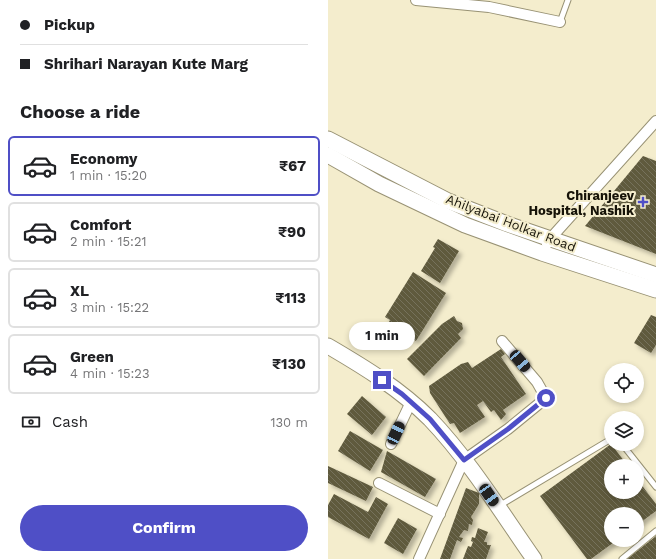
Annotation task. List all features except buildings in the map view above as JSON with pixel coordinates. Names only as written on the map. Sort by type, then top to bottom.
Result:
[{"type":"main road","name":"Ahilyabai Holkar Road","points":[[328,139],[448,201],[507,224],[656,275]]},
{"type":"main road","name":"Ahilyabai Holkar Road","points":[[328,155],[379,184],[464,225],[542,254],[656,290]]},
{"type":"main road","points":[[328,346],[361,365],[402,394],[430,419],[464,460],[534,559]]},
{"type":"street","points":[[416,0],[481,3],[524,15],[560,22]]},
{"type":"street","points":[[542,254],[550,239],[656,121]]},
{"type":"street","points":[[419,559],[464,460],[508,429],[546,398],[537,382],[502,341]]},
{"type":"street","points":[[391,444],[411,402]]},
{"type":"street","points":[[380,483],[440,514]]},
{"type":"lane","points":[[560,22],[568,0]]},
{"type":"lane","points":[[497,507],[604,443]]},
{"type":"lane","points":[[628,451],[656,487]]},
{"type":"lane","points":[[622,559],[656,531]]},
{"type":"place","name":"Chiranjeev Hospital, Nashik","points":[[643,202]]},
{"type":"route","points":[[382,380],[402,394],[430,419],[464,460],[508,429],[546,398]]}]
